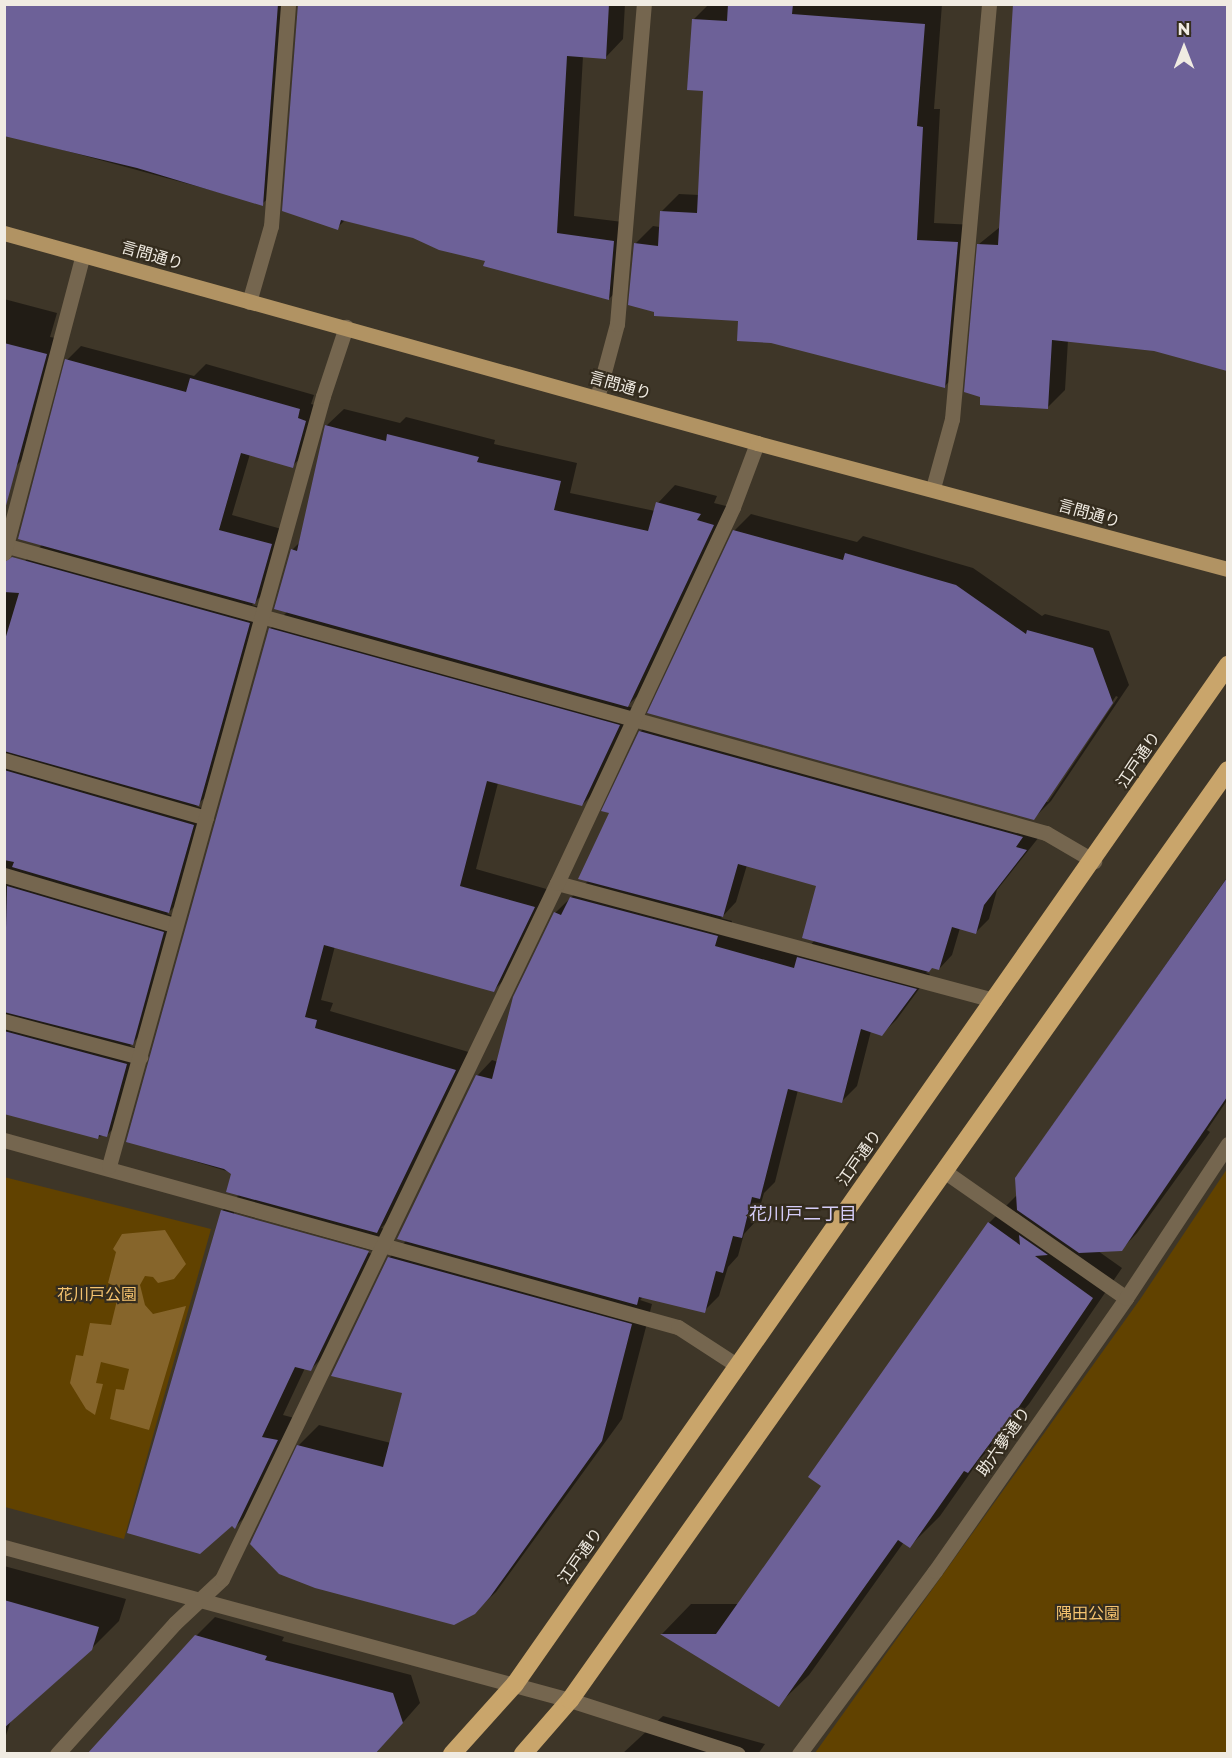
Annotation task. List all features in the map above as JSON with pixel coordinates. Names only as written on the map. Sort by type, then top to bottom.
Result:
[{"type":"highway","name":"江戸通り","points":[[452,1754],[515,1684],[1094,861],[1227,665]]},
{"type":"highway","points":[[523,1754],[570,1700],[1227,770]]},
{"type":"main road","name":"言問通り","points":[[4,233],[758,443],[933,488],[1227,569]]},
{"type":"street","points":[[249,302],[271,226],[288,4]]},
{"type":"street","points":[[597,398],[617,324],[644,4]]},
{"type":"street","points":[[933,488],[952,419],[989,4]]},
{"type":"street","points":[[83,255],[5,548],[1046,833],[1094,861]]},
{"type":"street","points":[[109,1166],[174,925],[263,617],[323,396],[346,327]]},
{"type":"street","points":[[57,1754],[175,1623],[222,1579],[557,883],[733,507],[758,443]]},
{"type":"street","points":[[4,760],[206,818]]},
{"type":"street","points":[[4,875],[174,925]]},
{"type":"street","points":[[557,883],[995,1000]]},
{"type":"street","points":[[4,1021],[140,1057]]},
{"type":"street","points":[[4,1140],[109,1166],[385,1242],[678,1327],[738,1366]]},
{"type":"street","name":"助六夢通り","points":[[799,1754],[935,1571],[1126,1298],[1227,1144]]},
{"type":"street","points":[[944,1171],[1126,1298]]},
{"type":"street","points":[[4,1547],[515,1684],[738,1754]]},
{"type":"green space","name":"隅田公園","points":[[1227,1169],[1227,1753],[815,1753],[1141,1298]]},
{"type":"green space","name":"花川戸公園","points":[[4,1177],[211,1229],[124,1539],[5,1507]]},
{"type":"shaded area","points":[[165,1230],[186,1264],[174,1279],[158,1283],[153,1277],[145,1276],[140,1285],[145,1305],[153,1314],[186,1306],[149,1430],[110,1419],[116,1389],[124,1390],[129,1369],[101,1362],[96,1383],[103,1384],[95,1415],[86,1409],[70,1383],[76,1355],[83,1356],[90,1323],[111,1325],[120,1288],[108,1283],[116,1252],[113,1249],[122,1234]]},
{"type":"building","points":[[4,4],[278,4],[263,206],[137,168],[4,136]]},
{"type":"building","points":[[298,4],[609,4],[606,59],[567,56],[557,233],[614,241],[609,300],[483,266],[485,261],[439,250],[413,238],[341,220],[338,230],[282,211]]},
{"type":"building","points":[[728,4],[793,4],[792,14],[925,24],[917,126],[923,127],[917,240],[958,242],[945,388],[771,343],[737,341],[738,321],[654,316],[654,312],[628,305],[634,243],[658,246],[660,211],[697,213],[703,91],[687,90],[692,19],[727,21]]},
{"type":"building","points":[[1013,4],[1227,4],[1227,371],[1154,351],[1052,340],[1048,409],[980,405],[980,397],[964,392],[977,244],[998,245]]},
{"type":"building","points":[[4,343],[47,354],[4,513]]},
{"type":"building","points":[[65,359],[186,392],[190,378],[300,409],[298,418],[306,421],[293,468],[241,453],[219,530],[272,544],[255,604],[18,539]]},
{"type":"building","points":[[325,425],[386,441],[387,434],[479,457],[477,462],[561,481],[554,510],[648,531],[656,502],[701,514],[697,520],[714,525],[628,707],[274,609],[291,549],[297,551]]},
{"type":"building","points":[[733,530],[843,560],[845,553],[956,585],[1026,634],[1027,630],[1093,648],[1113,703],[1034,820],[647,713]]},
{"type":"building","points":[[12,557],[250,623],[199,806],[4,751],[4,643],[19,593],[4,592],[4,562]]},
{"type":"building","points":[[269,628],[620,725],[582,806],[487,781],[460,886],[535,907],[494,992],[324,945],[305,1017],[317,1020],[315,1028],[456,1070],[377,1233],[226,1192],[231,1174],[224,1169],[126,1142]]},
{"type":"building","points":[[639,731],[1023,837],[1016,847],[1027,850],[984,905],[976,934],[952,927],[939,970],[932,968],[929,972],[802,938],[816,886],[738,864],[723,917],[578,879],[609,813],[601,811]]},
{"type":"building","points":[[4,770],[194,825],[169,913],[12,867],[14,862],[4,860]]},
{"type":"building","points":[[1227,878],[1227,1097],[1122,1251],[1079,1253],[1017,1210],[1015,1178]]},
{"type":"building","points":[[7,886],[164,932],[133,1045],[4,1012]]},
{"type":"building","points":[[570,897],[718,936],[715,946],[794,968],[797,957],[917,989],[882,1036],[861,1029],[842,1103],[788,1089],[760,1199],[752,1197],[742,1238],[733,1236],[723,1273],[716,1271],[705,1313],[639,1297],[637,1305],[397,1239],[476,1075],[492,1079],[513,997],[554,912],[561,915]]},
{"type":"building","points":[[4,1031],[127,1064],[107,1137],[99,1135],[98,1139],[4,1114]]},
{"type":"building","points":[[221,1210],[369,1251],[311,1371],[295,1367],[262,1437],[278,1440],[235,1529],[232,1526],[200,1554],[127,1533]]},
{"type":"building","points":[[988,1222],[1020,1245],[1019,1235],[1048,1255],[1035,1256],[1093,1298],[999,1436],[997,1434],[968,1473],[964,1471],[910,1548],[898,1540],[779,1707],[660,1634],[716,1634],[821,1486],[808,1477]]},
{"type":"building","points":[[388,1257],[632,1324],[602,1441],[490,1597],[475,1614],[454,1625],[315,1588],[279,1574],[250,1544],[297,1445],[383,1467],[402,1393],[331,1376]]},
{"type":"building","points":[[4,1600],[99,1627],[92,1650],[4,1728]]},
{"type":"building","points":[[195,1635],[267,1656],[265,1660],[393,1693],[403,1723],[375,1754],[87,1754]]},
{"type":"district","name":"花川戸二丁目","points":[[803,1214]]}]
